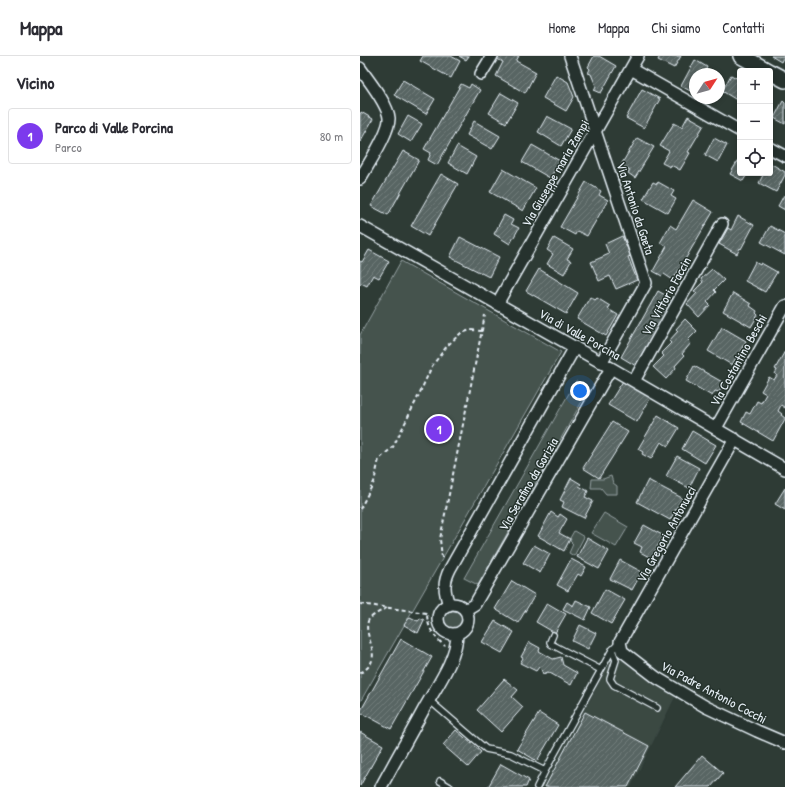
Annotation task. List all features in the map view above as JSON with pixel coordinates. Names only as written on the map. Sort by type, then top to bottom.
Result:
[{"type":"street","points":[[481,74],[492,56]]},
{"type":"street","name":"Via Antonio da Gaeta","points":[[570,56],[646,283],[606,365]]},
{"type":"street","name":"Via Giuseppe maria Zampi","points":[[497,304],[638,56]]},
{"type":"street","points":[[741,56],[762,68]]},
{"type":"street","points":[[360,68],[383,102],[389,118],[389,124],[360,179]]},
{"type":"street","points":[[630,69],[737,129]]},
{"type":"street","points":[[773,74],[785,80]]},
{"type":"street","points":[[773,150],[785,156]]},
{"type":"street","name":"Via Vittorio Faccin","points":[[634,381],[722,224]]},
{"type":"street","name":"Via di Valle Porcina","points":[[360,226],[634,381],[785,469]]},
{"type":"street","name":"Via Costantino Beschi","points":[[716,428],[785,306]]},
{"type":"street","points":[[449,605],[444,588],[445,580],[450,569],[575,348]]},
{"type":"street","name":"Via Serafino da Gorizia","points":[[465,610],[475,604],[606,365]]},
{"type":"street","name":"Via Gregorio Antonucci","points":[[620,642],[735,439]]},
{"type":"street","points":[[455,604],[461,606],[465,610],[468,615],[468,622],[462,631],[457,634],[451,634],[441,628],[438,617],[444,607],[455,604]]},
{"type":"street","points":[[381,787],[455,652],[457,634]]},
{"type":"street","name":"Via Padre Antonio Cocchi","points":[[620,642],[622,651],[657,678],[706,707],[785,743]]},
{"type":"lane","points":[[553,635],[550,642],[551,644],[601,670]]},
{"type":"lane","points":[[536,787],[612,650],[620,642]]},
{"type":"lane","points":[[612,650],[616,660],[610,679],[614,685],[657,708]]},
{"type":"lane","points":[[429,700],[486,749],[511,754],[545,771]]},
{"type":"lane","points":[[440,781],[450,787]]},
{"type":"path","points":[[442,558],[440,539],[485,314]]},
{"type":"path","points":[[360,509],[374,482],[379,459],[393,447],[417,400],[432,366],[447,346],[461,333],[471,330],[482,330]]},
{"type":"path","points":[[360,604],[427,613],[429,628],[433,634],[455,652]]},
{"type":"path","points":[[360,673],[371,663],[372,656],[366,636],[366,626],[369,620],[376,614],[388,608]]},
{"type":"shaded area","points":[[401,261],[561,352],[360,702],[360,335]]},
{"type":"shaded area","points":[[576,381],[589,389],[478,585],[464,578]]},
{"type":"shaded area","points":[[611,476],[613,483],[617,486],[617,494],[606,494],[601,488],[591,488],[592,479],[603,479]]},
{"type":"shaded area","points":[[604,513],[628,527],[616,547],[591,533]]},
{"type":"shaded area","points":[[574,531],[584,537],[574,556],[569,553],[573,544],[570,541],[570,538]]},
{"type":"shaded area","points":[[453,611],[459,614],[462,620],[459,626],[453,629],[447,626],[444,620],[447,614]]},
{"type":"shaded area","points":[[613,657],[624,660],[675,697],[631,787],[543,787]]},
{"type":"building","points":[[423,56],[451,56],[460,61],[451,78],[420,61]]},
{"type":"building","points":[[459,56],[469,56],[466,60]]},
{"type":"building","points":[[499,56],[519,56],[516,61],[536,72],[525,93],[496,76],[503,62],[497,59]]},
{"type":"building","points":[[594,56],[599,56],[616,66],[601,93],[594,90],[596,86],[591,74],[588,73],[590,69],[588,67]]},
{"type":"building","points":[[660,56],[681,56],[674,68],[658,60]]},
{"type":"building","points":[[771,56],[784,56],[781,62]]},
{"type":"building","points":[[695,60],[707,67],[707,68],[691,68]]},
{"type":"building","points":[[689,71],[689,90],[681,86]]},
{"type":"building","points":[[556,75],[568,82],[574,97],[566,111],[543,98]]},
{"type":"building","points":[[731,75],[737,78],[737,100],[725,93],[725,86]]},
{"type":"building","points":[[403,80],[435,99],[426,114],[394,95]]},
{"type":"building","points":[[461,84],[469,88],[471,84],[480,90],[437,165],[428,160],[431,153],[424,149]]},
{"type":"building","points":[[642,89],[660,99],[644,128],[626,118]]},
{"type":"building","points":[[501,93],[518,103],[506,123],[489,113]]},
{"type":"building","points":[[783,101],[785,103],[785,124],[774,118]]},
{"type":"building","points":[[361,112],[373,119],[360,142],[360,115]]},
{"type":"building","points":[[408,116],[422,124],[411,142],[398,134]]},
{"type":"building","points":[[547,116],[571,129],[561,146],[538,132]]},
{"type":"building","points":[[688,116],[704,125],[688,152],[690,153],[680,170],[671,165],[670,167],[662,163],[669,151],[660,146],[674,123],[682,127]]},
{"type":"building","points":[[474,121],[500,136],[492,149],[467,135]]},
{"type":"building","points":[[637,138],[654,147],[635,178],[628,173],[630,170],[621,165]]},
{"type":"building","points":[[714,138],[727,145],[718,162],[705,155]]},
{"type":"building","points":[[532,145],[560,161],[550,178],[522,162]]},
{"type":"building","points":[[457,146],[476,157],[467,174],[448,163]]},
{"type":"building","points":[[403,151],[419,160],[388,215],[371,206]]},
{"type":"building","points":[[737,162],[737,176],[746,176],[743,181],[730,174]]},
{"type":"building","points":[[773,165],[785,172],[785,175],[776,192],[759,183],[762,176],[773,176]]},
{"type":"building","points":[[503,169],[536,188],[523,211],[490,192]]},
{"type":"building","points":[[441,174],[458,184],[428,236],[411,226]]},
{"type":"building","points":[[586,182],[601,191],[599,195],[608,200],[587,236],[577,231],[575,235],[560,227]]},
{"type":"building","points":[[653,182],[657,184],[658,182],[674,191],[671,196],[676,199],[668,213],[643,199]]},
{"type":"building","points":[[784,195],[785,196],[785,210],[778,206]]},
{"type":"building","points":[[693,200],[713,212],[673,280],[664,274],[662,276],[653,271],[667,246],[660,243],[670,225],[676,229]]},
{"type":"building","points":[[504,215],[513,220],[511,224],[519,228],[510,244],[494,234]]},
{"type":"building","points":[[738,216],[754,225],[737,254],[719,244],[728,228],[731,230]]},
{"type":"building","points":[[770,226],[785,234],[785,255],[761,242]]},
{"type":"building","points":[[622,236],[631,256],[628,257],[637,280],[616,289],[610,276],[599,281],[591,262],[609,254],[605,244]]},
{"type":"building","points":[[460,237],[499,257],[489,277],[450,257]]},
{"type":"building","points":[[554,238],[573,249],[567,259],[571,261],[564,274],[547,264],[553,254],[547,250]]},
{"type":"building","points":[[369,250],[389,261],[379,278],[373,275],[367,286],[361,283],[360,285],[360,261],[362,262]]},
{"type":"building","points":[[755,262],[760,265],[761,263],[777,272],[765,292],[745,281]]},
{"type":"building","points":[[539,269],[578,293],[566,314],[526,291]]},
{"type":"building","points":[[712,269],[724,280],[714,290],[716,292],[707,302],[710,305],[699,317],[687,304],[697,293],[694,291],[703,282],[701,279]]},
{"type":"building","points":[[658,291],[674,300],[636,366],[621,357]]},
{"type":"building","points":[[733,293],[751,304],[750,306],[757,311],[756,313],[758,315],[751,327],[723,311]]},
{"type":"building","points":[[590,297],[595,300],[597,298],[610,306],[608,309],[618,315],[606,336],[577,319]]},
{"type":"building","points":[[685,319],[697,331],[688,340],[691,343],[682,354],[684,356],[666,379],[653,367],[664,356],[661,353],[671,343],[669,341],[678,331],[676,329]]},
{"type":"building","points":[[722,327],[746,341],[732,365],[708,351]]},
{"type":"building","points":[[785,351],[785,408],[781,405],[778,411],[785,419],[773,441],[741,422],[746,412],[750,414],[757,401],[761,403],[766,394],[761,391],[769,377],[774,380],[777,375],[775,374],[777,370],[775,369]]},
{"type":"building","points":[[694,366],[724,383],[719,392],[715,391],[712,396],[686,381]]},
{"type":"building","points":[[623,381],[651,397],[637,422],[608,405]]},
{"type":"building","points":[[658,415],[679,428],[668,446],[661,442],[651,459],[642,454],[643,452],[638,449]]},
{"type":"building","points":[[612,422],[628,432],[599,478],[583,468]]},
{"type":"building","points":[[692,431],[716,445],[705,463],[682,449]]},
{"type":"building","points":[[677,456],[699,468],[689,488],[666,476]]},
{"type":"building","points":[[571,478],[581,484],[579,486],[588,491],[585,497],[593,501],[584,518],[562,507],[564,502],[560,500]]},
{"type":"building","points":[[648,480],[682,498],[670,520],[637,502]]},
{"type":"building","points":[[785,488],[785,510],[775,504]]},
{"type":"building","points":[[551,512],[558,517],[560,514],[567,519],[559,533],[570,539],[564,551],[538,536]]},
{"type":"building","points":[[644,525],[664,536],[651,558],[640,552],[642,547],[634,543]]},
{"type":"building","points":[[587,538],[609,551],[599,569],[577,557]]},
{"type":"building","points":[[534,545],[550,554],[540,573],[523,563]]},
{"type":"building","points":[[571,559],[586,567],[581,576],[578,574],[568,591],[557,585]]},
{"type":"building","points":[[620,560],[642,572],[632,590],[610,579]]},
{"type":"building","points":[[512,581],[535,595],[518,623],[495,609]]},
{"type":"building","points":[[605,589],[625,600],[611,624],[592,613]]},
{"type":"building","points":[[576,600],[591,607],[585,620],[563,609],[567,602],[573,606]]},
{"type":"building","points":[[547,603],[566,614],[555,633],[536,622]]},
{"type":"building","points":[[410,617],[418,621],[420,618],[424,620],[418,633],[404,625]]},
{"type":"building","points":[[495,621],[514,632],[502,653],[482,642]]},
{"type":"building","points":[[580,625],[596,633],[588,649],[572,641]]},
{"type":"building","points":[[401,639],[432,657],[391,729],[360,712]]},
{"type":"building","points":[[529,642],[540,648],[539,651],[553,659],[561,657],[563,665],[577,673],[571,685],[548,672],[543,674],[539,667],[536,671],[520,663],[523,658],[521,657]]},
{"type":"building","points":[[504,679],[518,690],[512,697],[523,707],[501,732],[477,710]]},
{"type":"building","points":[[585,712],[649,746],[628,787],[545,787]]},
{"type":"building","points":[[539,713],[558,725],[537,761],[517,749]]},
{"type":"building","points":[[456,730],[481,752],[468,767],[443,745]]},
{"type":"building","points":[[360,732],[383,745],[360,786]]},
{"type":"building","points":[[702,755],[723,773],[711,787],[675,787]]},
{"type":"building","points":[[501,764],[529,780],[526,787],[488,787]]},
{"type":"place","name":"Parco di Valle Porcina","points":[[439,429]]}]
